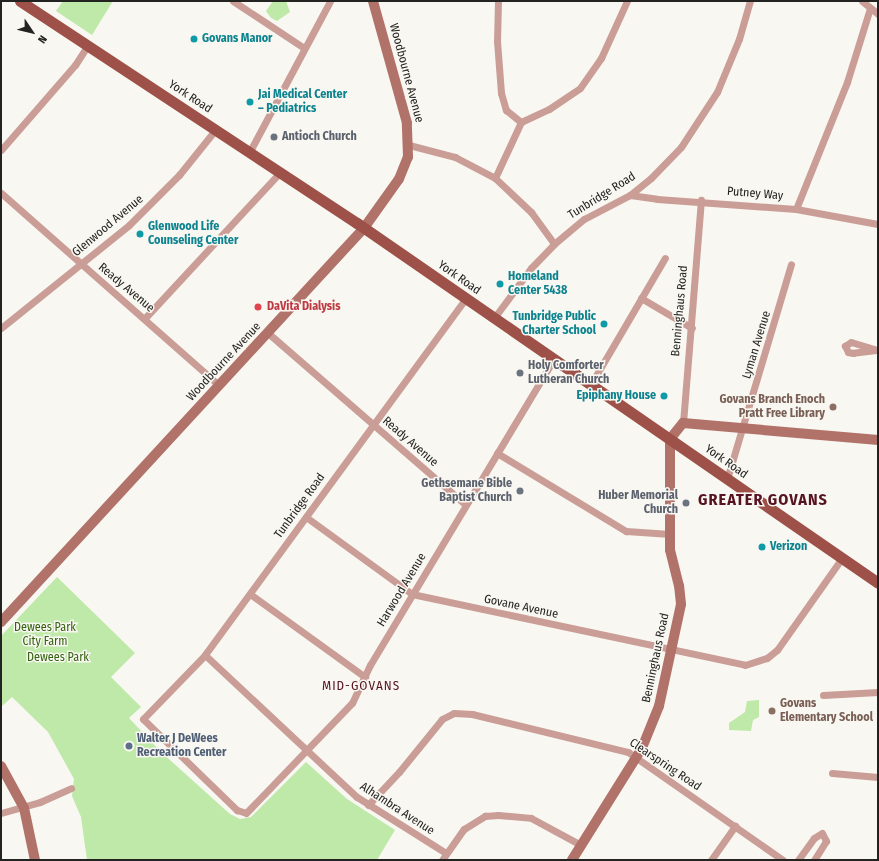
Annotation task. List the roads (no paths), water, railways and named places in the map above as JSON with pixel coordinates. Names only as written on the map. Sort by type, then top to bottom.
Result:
[{"type":"main road","name":"York Road","points":[[20,1],[281,171],[878,583]]},
{"type":"street","points":[[233,1],[304,48]]},
{"type":"street","points":[[250,151],[330,1]]},
{"type":"street","name":"Woodbourne Avenue","points":[[1,622],[364,228],[399,179],[406,166],[409,145],[398,84],[373,1]]},
{"type":"street","points":[[498,1],[497,41],[501,92],[506,110],[521,122]]},
{"type":"street","points":[[495,178],[521,122],[549,109],[580,88],[601,58],[627,1]]},
{"type":"street","name":"Tunbridge Road","points":[[494,318],[531,268],[554,244],[584,219],[630,195],[668,162],[707,111],[727,70],[750,1]]},
{"type":"street","points":[[862,1],[878,14]]},
{"type":"street","points":[[796,208],[847,82],[870,8]]},
{"type":"street","points":[[1,150],[75,65],[88,46]]},
{"type":"street","name":"Glenwood Avenue","points":[[1,328],[102,248],[153,202],[216,129]]},
{"type":"street","points":[[409,145],[455,157],[495,178],[531,212],[554,244]]},
{"type":"street","points":[[145,318],[281,171]]},
{"type":"street","name":"Ready Avenue","points":[[1,192],[80,264],[145,318],[219,385]]},
{"type":"street","name":"Putney Way","points":[[630,195],[657,199],[701,200],[796,208],[878,224]]},
{"type":"street","name":"Benninghaus Road","points":[[683,424],[692,328],[701,200]]},
{"type":"street","points":[[591,384],[665,258]]},
{"type":"street","name":"Lyman Avenue","points":[[727,479],[744,430],[791,264]]},
{"type":"street","name":"Tunbridge Road","points":[[246,813],[237,810],[143,719],[205,655],[466,298]]},
{"type":"street","points":[[641,298],[692,328]]},
{"type":"street","name":"Ready Avenue","points":[[268,333],[466,505]]},
{"type":"street","name":"Harwood Avenue","points":[[246,813],[352,703],[364,677],[412,594],[554,359]]},
{"type":"street","points":[[670,439],[683,424],[878,440]]},
{"type":"street","name":"Benninghaus Road","points":[[572,860],[636,757],[656,718],[671,650],[680,597],[670,550],[670,439]]},
{"type":"street","points":[[497,453],[626,531],[670,534]]},
{"type":"street","name":"Govane Avenue","points":[[306,516],[412,594],[731,664],[754,663],[771,656],[782,645],[842,558]]},
{"type":"street","points":[[250,594],[364,677]]},
{"type":"street","name":"Alhambra Avenue","points":[[205,655],[306,752],[368,805],[444,857],[464,829],[485,816],[498,815],[531,818],[581,845]]},
{"type":"street","points":[[823,695],[878,692]]},
{"type":"street","name":"Clearspring Road","points":[[368,805],[399,772],[442,720],[454,713],[472,714],[619,748],[636,757],[783,860]]},
{"type":"street","points":[[1,766],[24,808],[35,860]]},
{"type":"street","points":[[832,773],[878,777]]},
{"type":"street","points":[[1,813],[24,808],[71,788]]},
{"type":"street","points":[[711,860],[734,826]]},
{"type":"street","points":[[798,860],[814,838],[822,833],[826,841],[814,860]]},
{"type":"place","name":"Govans Manor","points":[[194,39]]},
{"type":"place","name":"Jai Medical Center – Pediatrics","points":[[250,102]]},
{"type":"place","name":"Antioch Church","points":[[274,137]]},
{"type":"place","name":"Glenwood Life Counseling Center","points":[[140,234]]},
{"type":"place","name":"Homeland Center 5438","points":[[500,284]]},
{"type":"place","name":"DaVita Dialysis","points":[[258,307]]},
{"type":"place","name":"Tunbridge Public Charter School","points":[[604,324]]},
{"type":"place","name":"Holy Comforter Lutheran Church","points":[[520,373]]},
{"type":"place","name":"Epiphany House","points":[[664,396]]},
{"type":"place","name":"Govans Branch Enoch Pratt Free Library","points":[[833,407]]},
{"type":"place","name":"Gethsemane Bible Baptist Church","points":[[520,491]]},
{"type":"place","name":"Huber Memorial Church","points":[[686,503]]},
{"type":"place","name":"Verizon","points":[[762,547]]},
{"type":"place","name":"Govans Elementary School","points":[[772,711]]},
{"type":"place","name":"Walter J DeWees Recreation Center","points":[[129,746]]},
{"type":"district","name":"GREATER GOVANS","points":[[763,500]]},
{"type":"district","name":"MID-GOVANS","points":[[361,686]]},
{"type":"park label","name":"Dewees Park City Farm","points":[[45,635]]},
{"type":"park label","name":"Dewees Park","points":[[58,658]]}]
